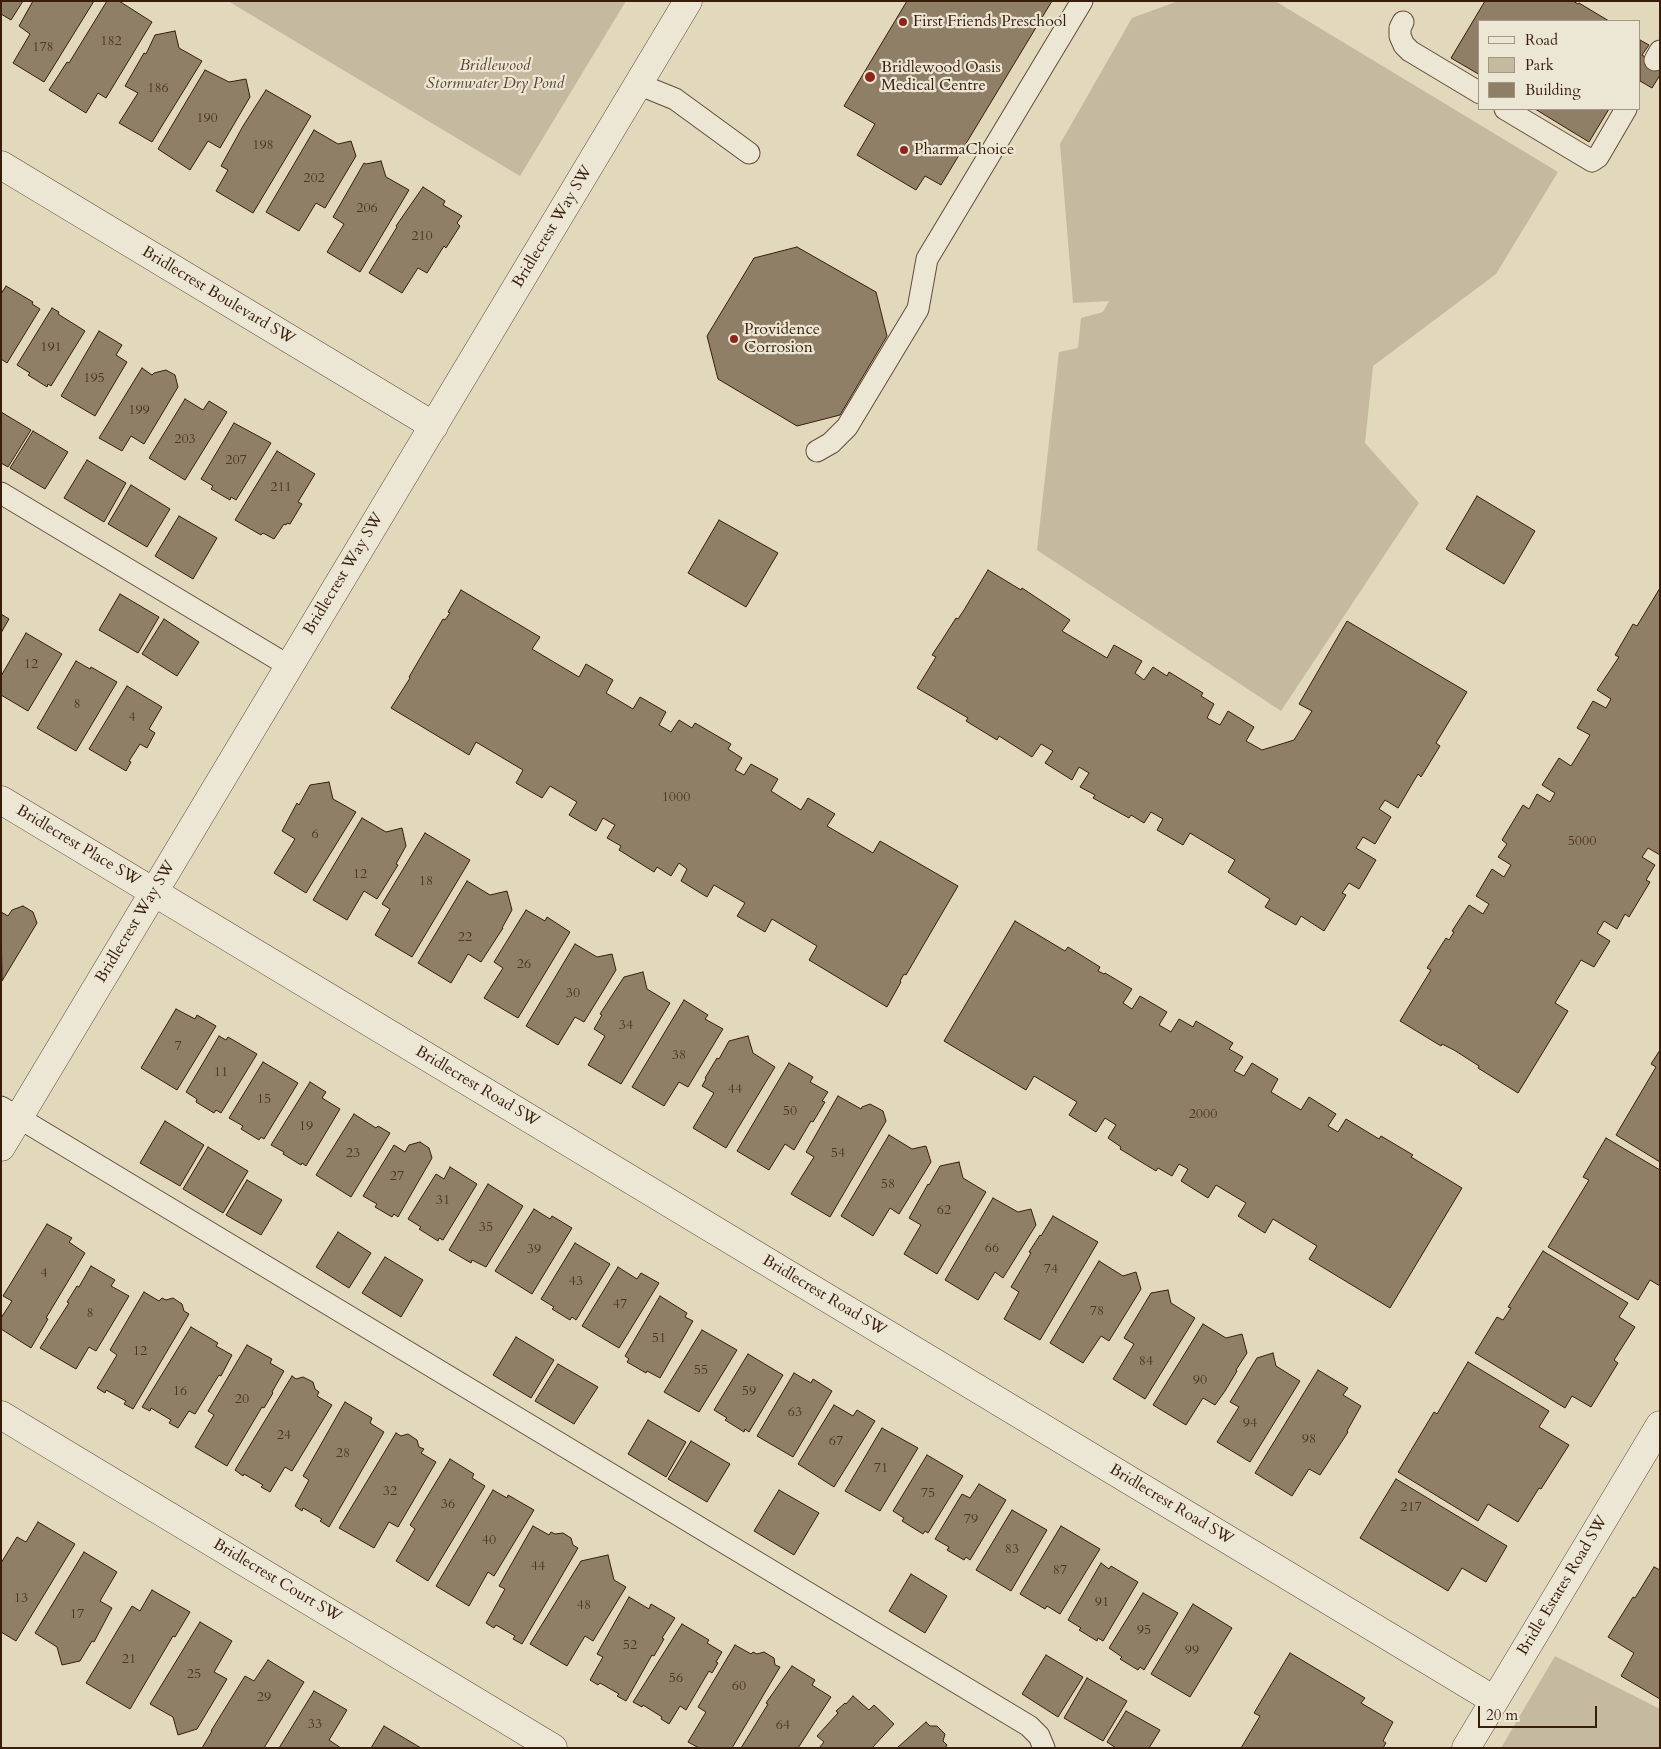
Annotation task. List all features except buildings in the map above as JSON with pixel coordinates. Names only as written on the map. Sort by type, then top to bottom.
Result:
[{"type":"street","name":"Bridlecrest Way SW","points":[[1,1147],[10,1113],[154,892],[688,1]]},
{"type":"street","name":"Bridlecrest Boulevard SW","points":[[1,165],[434,426]]},
{"type":"street","name":"Bridlecrest Place SW","points":[[1,800],[154,892]]},
{"type":"street","name":"Bridlecrest Road SW","points":[[154,892],[1494,1700]]},
{"type":"street","name":"Bridlecrest Court SW","points":[[1,1414],[553,1748]]},
{"type":"street","name":"Bridle Estates Road SW","points":[[1466,1748],[1660,1425]]},
{"type":"lane","points":[[817,451],[831,442],[847,427],[918,309],[927,258],[1082,1]]},
{"type":"lane","points":[[1403,22],[1400,28],[1400,36],[1404,46],[1478,93]]},
{"type":"lane","points":[[638,84],[675,99],[749,153]]},
{"type":"lane","points":[[1507,110],[1592,161],[1598,157],[1625,110]]},
{"type":"lane","points":[[1,493],[289,666]]},
{"type":"lane","points":[[10,1113],[1029,1726],[1039,1736],[1044,1748]]},
{"type":"green space","name":"Bridlewood Stormwater Dry Pond","points":[[228,1],[626,1],[520,176]]},
{"type":"green space","points":[[1178,1],[1275,1],[1558,172],[1496,274],[1373,366],[1365,443],[1419,503],[1281,711],[1037,550],[1059,352],[1078,348],[1081,318],[1103,312],[1109,301],[1073,303],[1060,144],[1132,18]]},
{"type":"green space","points":[[1555,1656],[1660,1709],[1660,1748],[1501,1748]]},
{"type":"place","name":"First Friends Preschool","points":[[903,22]]},
{"type":"place","name":"Bridlewood Oasis Medical Centre","points":[[870,77]]},
{"type":"place","name":"PharmaChoice","points":[[904,150]]},
{"type":"place","name":"Providence Corrosion","points":[[734,339]]}]
